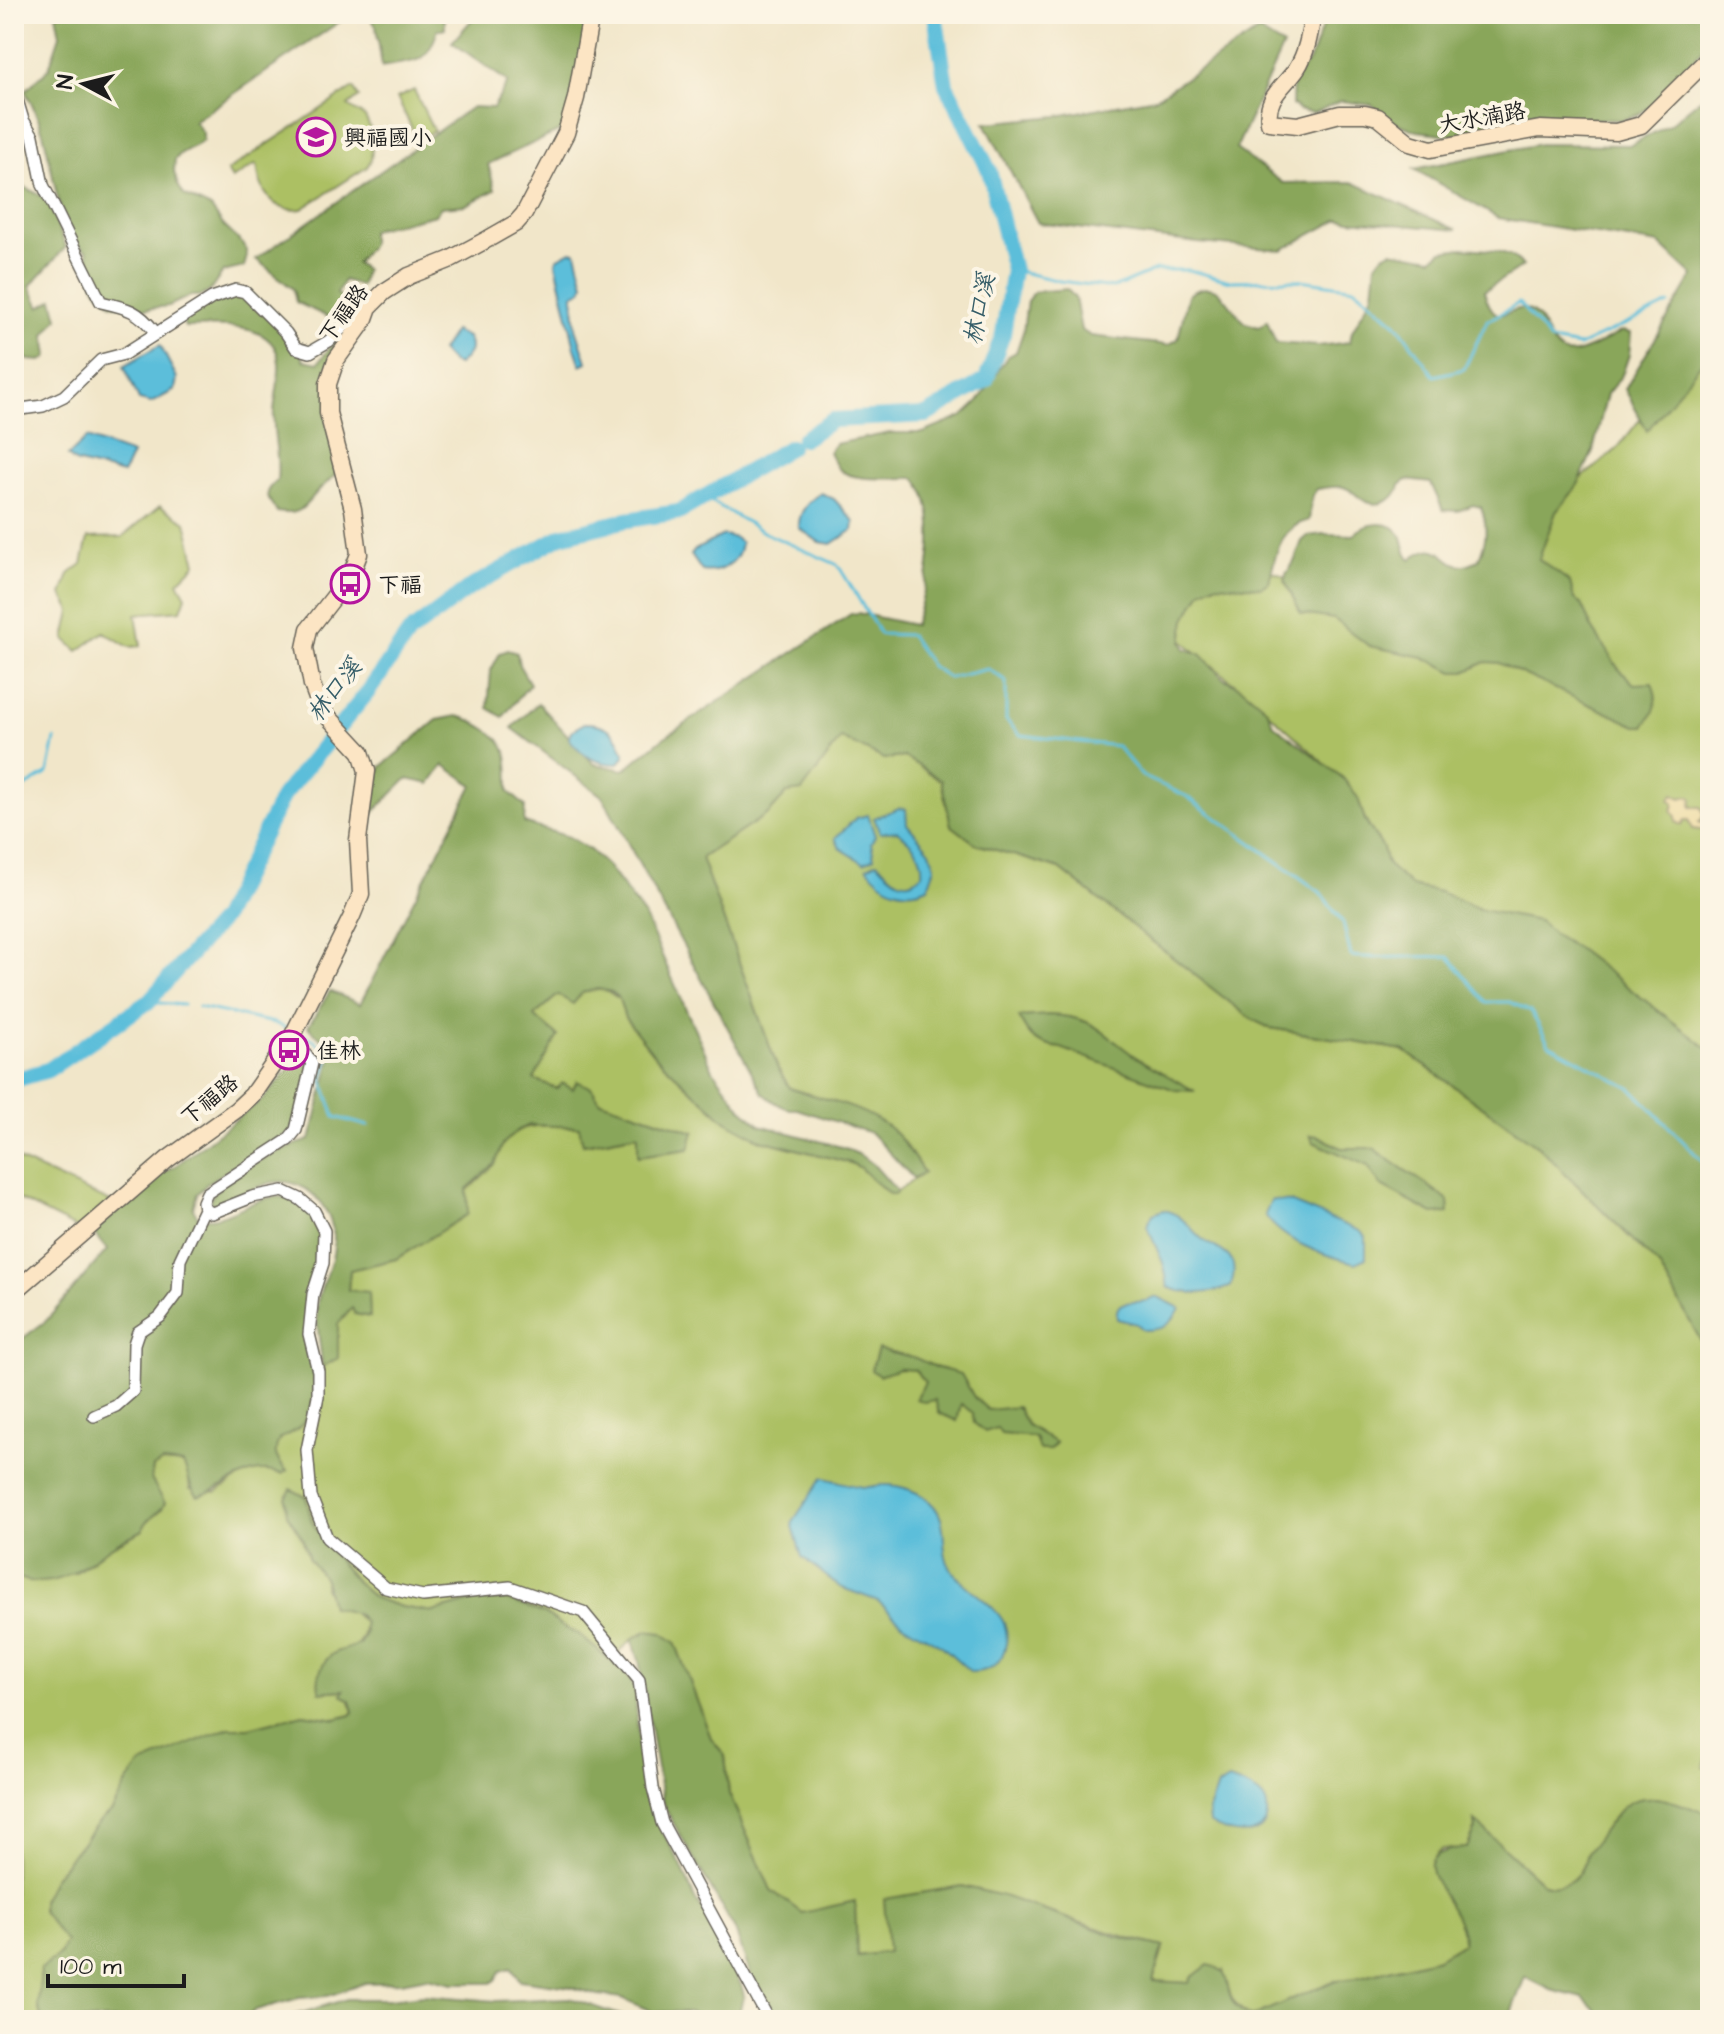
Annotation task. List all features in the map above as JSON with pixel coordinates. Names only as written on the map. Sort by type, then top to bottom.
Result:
[{"type":"main road","name":"下福路","points":[[14,1292],[168,1159],[244,1103],[275,1065],[292,1037],[352,916],[361,894],[358,840],[367,771],[356,745],[321,709],[305,648],[309,629],[351,575],[359,554],[353,509],[328,413],[328,384],[336,360],[364,321],[369,307],[395,284],[466,252],[508,228],[524,214],[566,133],[576,98],[591,14]]},
{"type":"main road","name":"大水湳路","points":[[1313,14],[1309,37],[1298,67],[1273,96],[1268,112],[1269,122],[1298,125],[1340,114],[1365,114],[1378,117],[1410,143],[1431,149],[1540,129],[1616,132],[1641,125],[1710,57]]},
{"type":"street","points":[[14,90],[23,120],[33,136],[43,185],[101,302],[129,308],[145,318],[155,332]]},
{"type":"street","points":[[14,410],[43,406],[64,396],[101,360],[124,354],[212,298],[236,290],[245,292],[286,333],[296,348],[310,352],[329,341],[355,315],[364,321]]},
{"type":"street","points":[[94,1416],[116,1406],[133,1391],[134,1344],[138,1332],[160,1317],[178,1293],[180,1260],[204,1209],[207,1193],[288,1140],[296,1130],[312,1063],[292,1037]]},
{"type":"street","points":[[204,1209],[212,1213],[252,1197],[283,1191],[300,1199],[314,1211],[324,1231],[323,1263],[313,1294],[309,1334],[318,1371],[318,1396],[307,1450],[311,1497],[327,1538],[386,1588],[423,1596],[510,1587],[583,1612],[639,1680],[653,1788],[662,1823],[769,2020]]},
{"type":"green space","points":[[56,14],[351,14],[194,121],[203,133],[203,141],[175,160],[174,172],[178,185],[184,195],[211,208],[245,246],[247,256],[244,267],[223,272],[210,291],[201,296],[190,296],[169,306],[145,309],[112,304],[95,287],[87,251],[70,233],[64,220],[43,134],[25,91],[49,68],[60,35]]},
{"type":"green space","points":[[367,14],[439,14],[445,20],[445,28],[438,30],[424,56],[412,62],[382,67],[376,26]]},
{"type":"green space","points":[[477,14],[572,14],[572,20],[590,28],[564,129],[488,164],[495,190],[466,205],[441,207],[435,215],[371,230],[371,245],[356,263],[365,270],[361,286],[344,280],[337,294],[346,299],[349,308],[340,323],[296,302],[293,289],[256,259],[472,107],[493,108],[508,82],[452,42]]},
{"type":"green space","points":[[1327,14],[1710,14],[1710,40],[1657,102],[1637,115],[1622,120],[1552,118],[1466,137],[1417,131],[1396,123],[1372,105],[1341,101],[1313,113],[1298,110],[1292,105],[1293,81],[1309,62]]},
{"type":"green space","points":[[1259,31],[1283,46],[1236,149],[1283,183],[1352,182],[1457,230],[1339,219],[1282,250],[1038,223],[985,123],[1057,116],[1155,98]]},
{"type":"green space","points":[[353,88],[359,97],[348,106],[365,117],[373,139],[371,160],[367,167],[302,209],[292,210],[275,204],[269,198],[261,183],[257,164],[232,179],[227,171]]},
{"type":"green space","points":[[414,90],[434,131],[417,139],[397,98]]},
{"type":"green space","points":[[1710,91],[1710,352],[1647,431],[1625,389],[1693,276],[1659,244],[1498,218],[1414,169],[1540,144],[1631,145],[1669,125]]},
{"type":"green space","points":[[14,174],[17,183],[47,199],[66,247],[30,286],[40,307],[53,299],[58,318],[45,335],[48,356],[42,361],[28,360],[14,346]]},
{"type":"green space","points":[[1463,248],[1496,251],[1518,260],[1523,266],[1484,291],[1489,304],[1499,314],[1523,309],[1533,312],[1561,352],[1578,352],[1622,331],[1631,333],[1629,355],[1622,375],[1607,394],[1593,451],[1577,487],[1556,512],[1539,559],[1570,582],[1574,598],[1581,604],[1592,628],[1618,668],[1634,684],[1652,683],[1656,706],[1648,721],[1644,726],[1636,726],[1499,663],[1486,662],[1465,672],[1454,672],[1423,657],[1369,646],[1334,619],[1301,614],[1285,581],[1302,541],[1308,536],[1354,535],[1364,527],[1378,524],[1397,530],[1411,559],[1422,552],[1436,550],[1458,564],[1478,560],[1486,534],[1481,507],[1473,505],[1458,511],[1443,510],[1431,483],[1407,480],[1400,485],[1396,495],[1376,504],[1343,487],[1317,489],[1312,496],[1309,520],[1291,529],[1280,544],[1269,582],[1261,587],[1215,584],[1202,591],[1186,619],[1182,642],[1186,649],[1201,654],[1223,678],[1242,688],[1267,709],[1273,724],[1343,778],[1358,798],[1365,820],[1383,848],[1387,864],[1411,886],[1440,892],[1482,910],[1539,921],[1710,1050],[1710,1357],[1659,1266],[1539,1147],[1403,1050],[1270,1028],[1251,1019],[1060,869],[976,844],[951,825],[941,780],[905,757],[884,759],[841,738],[802,791],[787,793],[769,813],[701,858],[778,1069],[790,1088],[855,1109],[890,1128],[924,1173],[913,1178],[871,1133],[783,1106],[763,1093],[603,797],[512,728],[538,703],[594,764],[624,770],[662,739],[851,614],[914,625],[931,550],[929,509],[924,492],[915,478],[864,478],[845,473],[829,452],[835,444],[890,433],[923,433],[962,417],[978,402],[1007,357],[1016,352],[1023,332],[1027,301],[1034,292],[1067,289],[1075,298],[1081,330],[1091,336],[1168,345],[1178,339],[1188,295],[1208,288],[1222,295],[1246,323],[1259,327],[1267,321],[1276,343],[1318,346],[1350,342],[1352,331],[1373,294],[1376,264],[1382,256],[1391,251],[1433,258],[1442,251]]},
{"type":"green space","points":[[1710,287],[1710,1073],[1409,892],[1372,848],[1346,783],[1257,702],[1179,638],[1195,591],[1265,568],[1374,616],[1524,557],[1535,516],[1616,450],[1688,358]]},
{"type":"green space","points":[[233,289],[289,332],[304,360],[318,363],[341,333],[347,335],[333,357],[339,470],[302,508],[292,513],[277,512],[267,497],[269,488],[277,480],[278,471],[274,421],[279,363],[275,349],[256,332],[242,328],[185,327],[181,317]]},
{"type":"green space","points":[[160,506],[186,522],[196,564],[178,582],[186,596],[181,610],[136,614],[141,646],[129,647],[104,632],[78,651],[65,639],[71,611],[62,595],[69,574],[82,564],[88,538],[122,537]]},
{"type":"green space","points":[[508,650],[517,653],[519,665],[530,684],[503,717],[488,708],[491,670],[500,653]]},
{"type":"green space","points":[[457,716],[482,727],[501,742],[507,756],[509,792],[525,806],[524,823],[569,837],[590,850],[608,867],[644,915],[713,1070],[742,1109],[760,1125],[860,1155],[873,1164],[897,1191],[889,1194],[851,1163],[761,1140],[726,1121],[656,1057],[625,1018],[619,999],[612,992],[598,989],[583,992],[573,1004],[558,995],[534,1016],[558,1036],[534,1079],[557,1089],[562,1083],[573,1089],[577,1081],[592,1088],[600,1101],[694,1132],[689,1149],[638,1156],[638,1134],[583,1144],[579,1127],[530,1125],[518,1130],[503,1144],[495,1164],[467,1189],[468,1214],[396,1259],[350,1270],[348,1290],[369,1292],[370,1317],[355,1314],[352,1308],[338,1324],[338,1358],[322,1367],[317,1306],[334,1247],[334,1235],[326,1211],[311,1192],[289,1182],[262,1186],[220,1208],[214,1207],[210,1199],[240,1171],[310,1140],[331,1059],[331,1048],[308,1027],[330,991],[360,1004],[473,785],[444,765],[430,784],[407,779],[371,815],[381,767],[437,720]]},
{"type":"green space","points":[[841,737],[884,759],[905,757],[941,781],[951,825],[976,844],[1060,869],[1251,1019],[1270,1028],[1403,1050],[1539,1147],[1659,1266],[1710,1357],[1710,1748],[1704,1767],[1710,1771],[1710,1815],[1655,1798],[1587,1853],[1581,1869],[1572,1880],[1559,1885],[1543,1884],[1475,1822],[1476,1828],[1467,1848],[1443,1849],[1437,1853],[1464,1935],[1463,1943],[1438,1958],[1336,1980],[1251,2017],[1239,2008],[1232,1997],[1223,1970],[1189,1983],[1153,1981],[1164,1947],[962,1886],[888,1952],[856,1956],[771,1891],[729,1794],[725,1756],[711,1738],[675,1642],[647,1631],[632,1639],[612,1660],[545,1614],[469,1602],[433,1612],[401,1607],[374,1598],[332,1553],[312,1522],[306,1497],[287,1514],[302,1538],[309,1559],[325,1579],[325,1590],[364,1622],[361,1640],[348,1649],[335,1652],[320,1692],[345,1690],[354,1711],[351,1715],[336,1719],[303,1714],[249,1728],[228,1728],[128,1781],[112,1811],[99,1822],[54,1877],[42,1900],[42,1911],[67,1942],[58,1955],[41,1969],[38,2006],[42,2020],[14,2020],[14,1576],[75,1573],[110,1547],[143,1530],[144,1524],[162,1509],[151,1479],[153,1468],[162,1462],[183,1464],[190,1489],[216,1492],[251,1471],[267,1469],[282,1474],[286,1471],[276,1459],[275,1448],[314,1370],[338,1358],[338,1324],[353,1307],[355,1314],[369,1317],[348,1291],[350,1270],[396,1259],[495,1164],[500,1149],[517,1131],[539,1126],[580,1127],[584,1144],[638,1134],[639,1156],[694,1132],[600,1101],[577,1082],[573,1089],[557,1089],[534,1079],[534,1016],[558,995],[604,989],[619,999],[625,1018],[656,1057],[726,1121],[761,1140],[851,1163],[889,1194],[924,1173],[901,1139],[790,1088],[778,1069],[701,858],[769,813],[787,793],[802,790]]},
{"type":"green space","points":[[1049,1015],[1077,1019],[1095,1026],[1133,1055],[1195,1091],[1175,1090],[1040,1043],[1031,1036],[1019,1017]]},
{"type":"green space","points":[[307,1056],[315,1065],[292,1131],[209,1182],[197,1194],[193,1208],[198,1217],[210,1218],[260,1200],[284,1197],[310,1214],[317,1226],[320,1239],[306,1308],[313,1362],[313,1400],[308,1416],[297,1429],[280,1438],[276,1448],[276,1456],[287,1471],[282,1474],[259,1471],[198,1496],[192,1489],[183,1464],[162,1462],[153,1468],[151,1479],[165,1503],[143,1530],[65,1577],[41,1582],[14,1576],[14,1345],[47,1320],[107,1250],[95,1235],[96,1230],[163,1172],[174,1167],[263,1099],[300,1057]]},
{"type":"green space","points":[[1310,1135],[1319,1136],[1341,1148],[1374,1148],[1448,1201],[1449,1213],[1433,1214],[1381,1186],[1368,1166],[1313,1142]]},
{"type":"green space","points":[[14,1158],[113,1203],[82,1231],[14,1197]]},
{"type":"green space","points":[[878,1349],[913,1357],[961,1374],[974,1397],[988,1410],[1017,1407],[1027,1425],[1056,1443],[1049,1450],[1039,1450],[1035,1437],[1001,1434],[997,1428],[985,1432],[974,1423],[973,1413],[961,1404],[957,1421],[939,1413],[935,1400],[924,1402],[916,1399],[925,1382],[915,1370],[899,1369],[879,1376],[871,1370]]},
{"type":"green space","points":[[291,1489],[306,1497],[312,1522],[332,1553],[374,1598],[401,1607],[433,1612],[469,1602],[473,1598],[508,1600],[545,1614],[578,1634],[628,1675],[635,1690],[641,1775],[650,1809],[741,1985],[744,1995],[738,2016],[731,2020],[713,2020],[689,2012],[653,2012],[622,1998],[520,1980],[511,1968],[501,1971],[491,1983],[453,1983],[427,1977],[401,1982],[365,1983],[328,1996],[299,1998],[256,2010],[242,2020],[42,2020],[38,2006],[41,1969],[58,1956],[66,1942],[42,1911],[42,1901],[54,1877],[99,1822],[112,1811],[141,1764],[228,1728],[249,1728],[303,1714],[336,1719],[351,1715],[354,1711],[351,1701],[342,1695],[344,1690],[320,1692],[318,1681],[323,1664],[331,1655],[360,1643],[365,1633],[364,1622],[357,1614],[331,1607],[325,1579],[309,1559],[302,1537],[287,1514],[286,1498]]},
{"type":"green space","points":[[647,1631],[662,1633],[675,1642],[711,1738],[725,1756],[729,1794],[771,1890],[802,1913],[855,1901],[857,1956],[888,1952],[884,1899],[962,1886],[1003,1896],[1116,1936],[1164,1947],[1153,1981],[1189,1983],[1208,1965],[1216,1967],[1224,1975],[1235,2005],[1251,2017],[1336,1980],[1438,1958],[1463,1943],[1460,1928],[1431,1869],[1433,1859],[1444,1852],[1467,1848],[1476,1829],[1475,1821],[1543,1884],[1559,1885],[1577,1875],[1587,1853],[1623,1807],[1643,1798],[1654,1798],[1710,1815],[1710,2020],[1614,2020],[1600,2014],[1583,1998],[1551,1990],[1525,1977],[1511,2013],[1505,2020],[766,2020],[735,1930],[663,1805],[639,1660],[632,1639]]},
{"type":"green space","points":[[423,1995],[496,2001],[570,1998],[634,2020],[279,2020],[347,1999]]},
{"type":"sand","points":[[1673,794],[1681,798],[1689,796],[1692,798],[1691,807],[1701,807],[1705,815],[1699,822],[1709,826],[1708,831],[1693,829],[1689,820],[1682,825],[1676,822],[1672,812],[1674,803],[1670,799]]},
{"type":"water","points":[[571,251],[576,252],[584,284],[582,290],[573,295],[576,328],[587,362],[581,365],[556,263],[557,259]]},
{"type":"water","points":[[454,331],[467,337],[470,346],[458,365],[441,351]]},
{"type":"water","points":[[160,345],[177,378],[175,390],[151,403],[139,400],[124,366]]},
{"type":"water","points":[[87,438],[132,454],[123,474],[75,462],[68,456]]},
{"type":"water","points":[[821,493],[834,499],[854,521],[853,530],[832,544],[819,542],[799,528],[805,508]]},
{"type":"water","points":[[723,535],[741,543],[737,556],[722,569],[702,571],[691,555]]},
{"type":"water","points":[[585,723],[600,725],[616,736],[625,756],[618,764],[590,758],[569,739],[571,731]]},
{"type":"water","points":[[899,808],[906,809],[907,824],[930,851],[935,867],[928,887],[919,890],[894,889],[879,881],[867,867],[877,862],[893,877],[904,882],[910,882],[922,874],[919,855],[912,845],[897,831],[880,833],[874,818]]},
{"type":"water","points":[[868,815],[875,836],[871,843],[874,858],[864,863],[840,848],[835,838],[856,818]]},
{"type":"water","points":[[1271,1200],[1290,1202],[1360,1231],[1366,1237],[1366,1258],[1355,1263],[1318,1252],[1294,1240],[1265,1215]]},
{"type":"water","points":[[1163,1210],[1180,1218],[1202,1239],[1229,1257],[1234,1272],[1230,1287],[1199,1293],[1168,1287],[1164,1265],[1147,1226],[1153,1214]]},
{"type":"water","points":[[1158,1297],[1180,1308],[1166,1326],[1144,1330],[1137,1324],[1117,1319],[1121,1305]]},
{"type":"water","points":[[822,1478],[864,1487],[903,1487],[923,1496],[933,1505],[943,1526],[948,1563],[966,1586],[999,1615],[1005,1626],[1007,1640],[996,1664],[971,1672],[942,1646],[903,1624],[878,1601],[840,1587],[802,1557],[792,1523]]},
{"type":"water","points":[[1229,1780],[1252,1789],[1264,1800],[1267,1816],[1258,1830],[1233,1833],[1209,1823],[1208,1813],[1218,1786]]},
{"type":"waterway","name":"林口溪","points":[[803,439],[833,420],[926,415],[986,380],[1003,334],[1013,270],[989,170],[946,85],[935,14]]},
{"type":"waterway","points":[[1013,270],[1060,281],[1113,288],[1156,270],[1189,270],[1230,281],[1301,280],[1355,288],[1397,324],[1434,376],[1464,369],[1487,321],[1519,303],[1551,341],[1579,346],[1669,304]]},
{"type":"waterway","name":"林口溪","points":[[14,1080],[48,1070],[148,1002],[222,919],[283,795],[368,692],[409,633],[471,587],[561,536],[627,520],[679,512],[790,447]]},
{"type":"waterway","points":[[704,497],[765,533],[838,565],[880,634],[910,635],[931,666],[949,678],[988,669],[1006,681],[1006,720],[1020,735],[1117,746],[1142,776],[1186,796],[1320,892],[1343,923],[1351,956],[1449,957],[1486,1002],[1510,1002],[1531,1012],[1549,1044],[1632,1089],[1710,1169]]},
{"type":"waterway","points":[[14,794],[48,773],[55,739]]},
{"type":"waterway","points":[[148,1002],[183,1005]]},
{"type":"waterway","points":[[199,1007],[274,1023],[290,1030]]},
{"type":"waterway","points":[[300,1034],[314,1040],[329,1055],[322,1079],[335,1117],[368,1126]]},
{"type":"place","name":"興福國小","points":[[316,137]]},
{"type":"place","name":"下福","points":[[350,584]]},
{"type":"place","name":"佳林","points":[[289,1050]]}]
